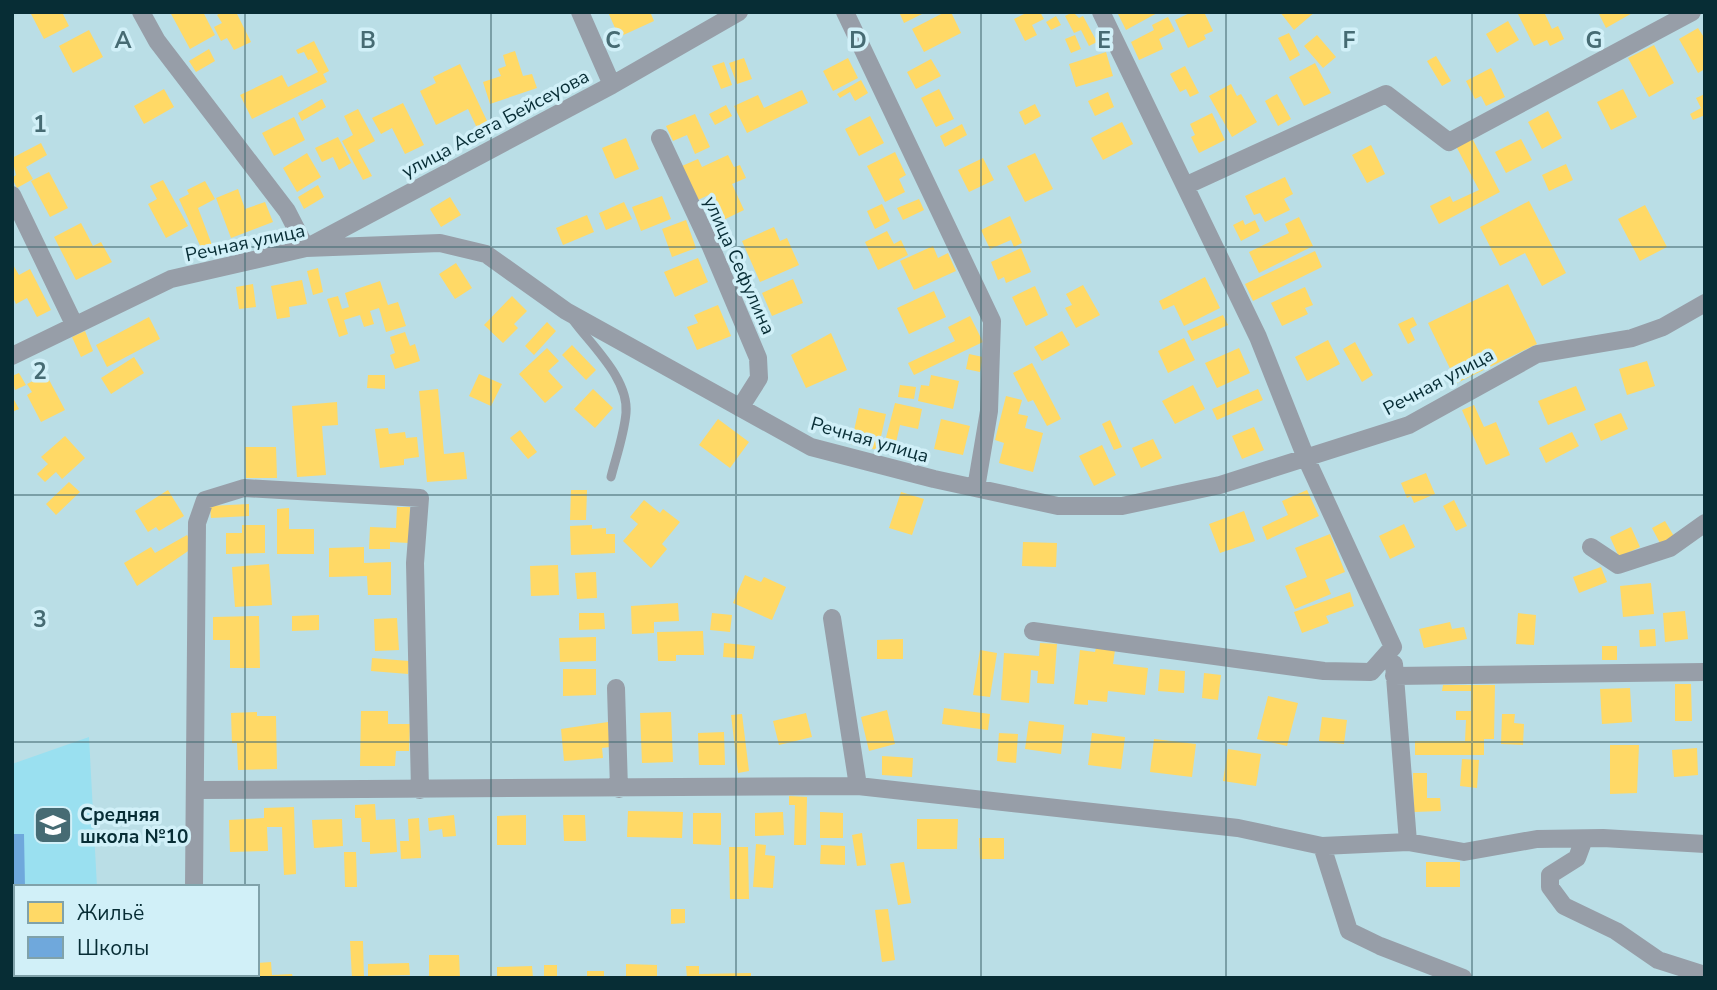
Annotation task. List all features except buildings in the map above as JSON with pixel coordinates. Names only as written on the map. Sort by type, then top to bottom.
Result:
[{"type":"street","points":[[580,12],[612,85]]},
{"type":"street","name":"улица Асета Бейсеуова","points":[[306,248],[612,85],[739,12]]},
{"type":"street","points":[[845,12],[992,321],[989,411],[976,488]]},
{"type":"street","points":[[1101,12],[1258,337],[1307,458],[1393,647],[1408,842]]},
{"type":"street","points":[[1185,186],[1386,94],[1449,142],[1689,13]]},
{"type":"street","points":[[146,14],[157,41],[287,211],[306,248]]},
{"type":"street","name":"улица Сефулина","points":[[660,138],[711,247],[758,358],[759,378],[740,408]]},
{"type":"street","points":[[12,195],[74,324]]},
{"type":"street","name":"Речная улица","points":[[12,356],[171,279],[306,248],[440,243],[465,247],[503,264],[566,311],[811,447],[1058,506],[1122,506],[1220,485],[1409,425],[1537,354],[1632,338],[1663,327],[1705,303]]},
{"type":"street","points":[[194,885],[197,523],[205,500],[244,488],[420,498],[415,563],[420,790]]},
{"type":"street","points":[[1591,547],[1618,565],[1670,548],[1705,523]]},
{"type":"street","points":[[832,618],[858,786]]},
{"type":"street","points":[[1033,631],[1324,671],[1371,672],[1393,647]]},
{"type":"street","points":[[1394,676],[1705,672]]},
{"type":"street","points":[[616,688],[619,789]]},
{"type":"street","points":[[195,790],[858,786],[1238,828],[1322,846],[1408,842],[1465,852],[1537,839],[1705,844]]},
{"type":"street","points":[[1584,839],[1577,858],[1550,875],[1550,887],[1564,906],[1616,931],[1658,960],[1705,975]]},
{"type":"street","points":[[1322,846],[1349,930],[1380,946],[1463,978]]},
{"type":"lane","points":[[566,311],[621,384],[625,398],[626,413],[611,477]]},
{"type":"shaded area","name":"Средняя школа №10","points":[[89,737],[97,885],[14,885],[14,976],[102,978],[12,978],[12,764]]},
{"type":"place","name":"Средняя школа №10","points":[[53,825]]}]
